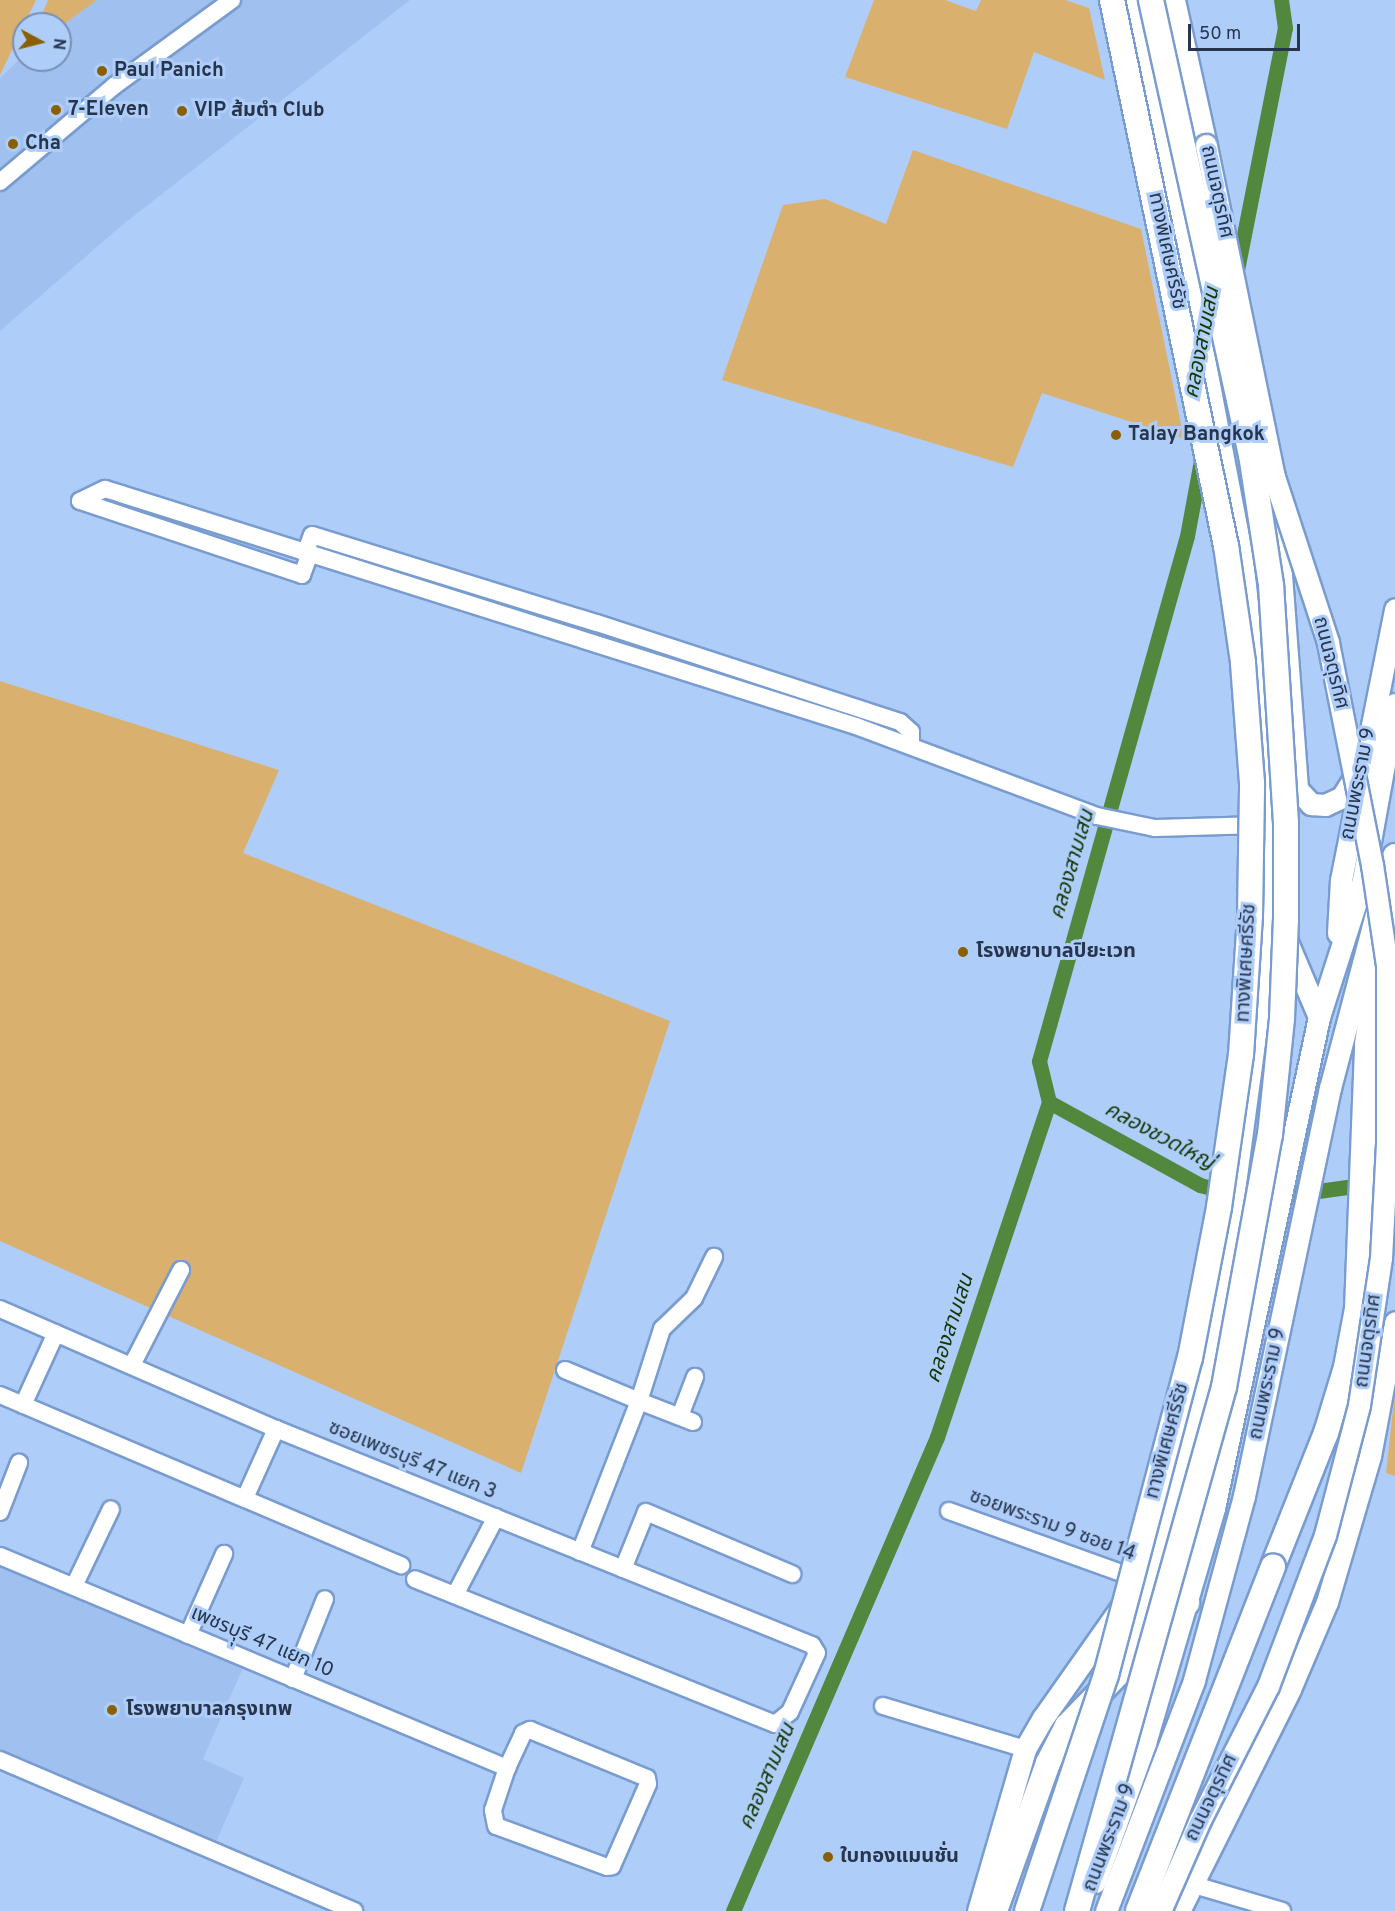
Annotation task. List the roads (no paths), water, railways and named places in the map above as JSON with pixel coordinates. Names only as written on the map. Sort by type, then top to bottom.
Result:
[{"type":"highway","name":"ทางพิเศษศรีรัช","points":[[1027,1911],[1106,1675],[1190,1358],[1219,1207],[1241,1055],[1250,916],[1252,783],[1243,662],[1226,546],[1112,0]]},
{"type":"highway","name":"ทางพิเศษศรีรัช","points":[[1079,1911],[1224,1387],[1270,1135],[1282,1018],[1286,931],[1286,823],[1271,585],[1251,455],[1151,0]]},
{"type":"highway","points":[[1138,1911],[1326,1433],[1346,1367],[1357,1309],[1361,1227],[1361,1155],[1367,1044],[1395,856]]},
{"type":"highway","points":[[1127,1663],[1160,1554]]},
{"type":"highway","points":[[996,1911],[1048,1763],[1081,1708],[1186,1603]]},
{"type":"main road","points":[[978,1911],[1025,1749],[1043,1718],[1160,1554],[1216,1325],[1240,1166],[1262,991],[1266,825],[1259,712],[1242,558],[1161,156],[1126,0]]},
{"type":"main road","name":"ถนนจตุรทิศ","points":[[1160,1911],[1200,1820],[1268,1686],[1325,1535],[1359,1405],[1381,1258],[1387,1144],[1387,964],[1372,865],[1328,642],[1274,477],[1174,0]]},
{"type":"main road","points":[[1266,825],[1291,810],[1297,789],[1286,613],[1274,477]]},
{"type":"main road","name":"ถนนพระราม 9","points":[[1336,961],[1341,880],[1395,609]]},
{"type":"main road","name":"ถนนพระราม 9","points":[[1079,1911],[1100,1870],[1145,1743],[1214,1508],[1318,1017],[1363,880],[1394,708]]},
{"type":"main road","points":[[1297,789],[1311,804],[1325,805],[1342,797],[1363,763]]},
{"type":"main road","name":"ถนนพระราม 9","points":[[1106,1911],[1194,1680],[1244,1496],[1330,1088],[1395,846]]},
{"type":"main road","points":[[1266,892],[1318,1017]]},
{"type":"main road","points":[[1367,1044],[1395,948]]},
{"type":"main road","points":[[1179,1911],[1280,1710],[1327,1602],[1365,1479],[1395,1322]]},
{"type":"main road","points":[[1132,1840],[1191,1884]]},
{"type":"street","points":[[0,182],[114,86],[232,0]]},
{"type":"street","points":[[911,746],[911,732],[900,722],[597,623],[312,535],[307,555],[302,575],[80,501],[105,489],[307,555],[356,571],[591,640],[798,708],[911,746],[1097,816],[1128,823],[1175,828],[1266,825]]},
{"type":"street","points":[[356,571],[363,552]]},
{"type":"street","points":[[476,607],[482,588]]},
{"type":"street","points":[[591,640],[597,623]]},
{"type":"street","points":[[798,708],[804,690]]},
{"type":"street","points":[[580,1552],[639,1401],[662,1329],[694,1298],[714,1257]]},
{"type":"street","points":[[132,1365],[181,1270]]},
{"type":"street","name":"ซอยเพชรบุรี 47 แยก 3","points":[[0,1309],[276,1429],[812,1645],[817,1653],[790,1712],[775,1724],[455,1595]]},
{"type":"street","points":[[23,1405],[56,1333]]},
{"type":"street","points":[[565,1370],[687,1419],[694,1377]]},
{"type":"street","points":[[0,1395],[401,1565]]},
{"type":"street","points":[[245,1498],[276,1429]]},
{"type":"street","points":[[0,1512],[19,1463]]},
{"type":"street","points":[[74,1586],[111,1509]]},
{"type":"street","name":"ซอยพระราม 9 ซอย 14","points":[[949,1511],[1141,1580]]},
{"type":"street","points":[[623,1569],[646,1512],[792,1574]]},
{"type":"street","points":[[415,1579],[455,1595],[496,1517]]},
{"type":"street","points":[[188,1635],[224,1554]]},
{"type":"street","name":"เพชรบุุรี 47 แยก 10","points":[[0,1556],[507,1768]]},
{"type":"street","points":[[293,1679],[325,1599]]},
{"type":"street","points":[[883,1706],[1025,1749]]},
{"type":"street","points":[[530,1730],[646,1778],[648,1784],[615,1862],[607,1867],[496,1826],[493,1810],[507,1768],[523,1733],[530,1730]]},
{"type":"street","points":[[0,1760],[354,1911]]},
{"type":"street","points":[[1191,1884],[1282,1911]]},
{"type":"waterway","name":"คลองสามเสน","points":[[1236,275],[1285,28],[1281,0]]},
{"type":"waterway","name":"คลองสามเสน","points":[[1214,393],[1223,346]]},
{"type":"waterway","name":"คลองสามเสน","points":[[733,1911],[937,1437],[1049,1102],[1039,1061],[1187,536],[1202,455]]},
{"type":"waterway","name":"คลองชวดใหญ่","points":[[1049,1102],[1200,1185],[1229,1193]]},
{"type":"waterway","name":"คลองชวดใหญ่","points":[[1274,1197],[1369,1184]]},
{"type":"place","name":"Paul Panich","points":[[102,71]]},
{"type":"place","name":"7-Eleven","points":[[56,110]]},
{"type":"place","name":"VIP ส้มตำ Club","points":[[182,111]]},
{"type":"place","name":"Cha","points":[[13,144]]},
{"type":"place","name":"Talay Bangkok","points":[[1116,435]]},
{"type":"place","name":"โรงพยาบาลปิยะเวท","points":[[963,952]]},
{"type":"place","name":"โรงพยาบาลกรุงเทพ","points":[[112,1710]]},
{"type":"place","name":"ใบทองแมนชั่น","points":[[828,1857]]}]
